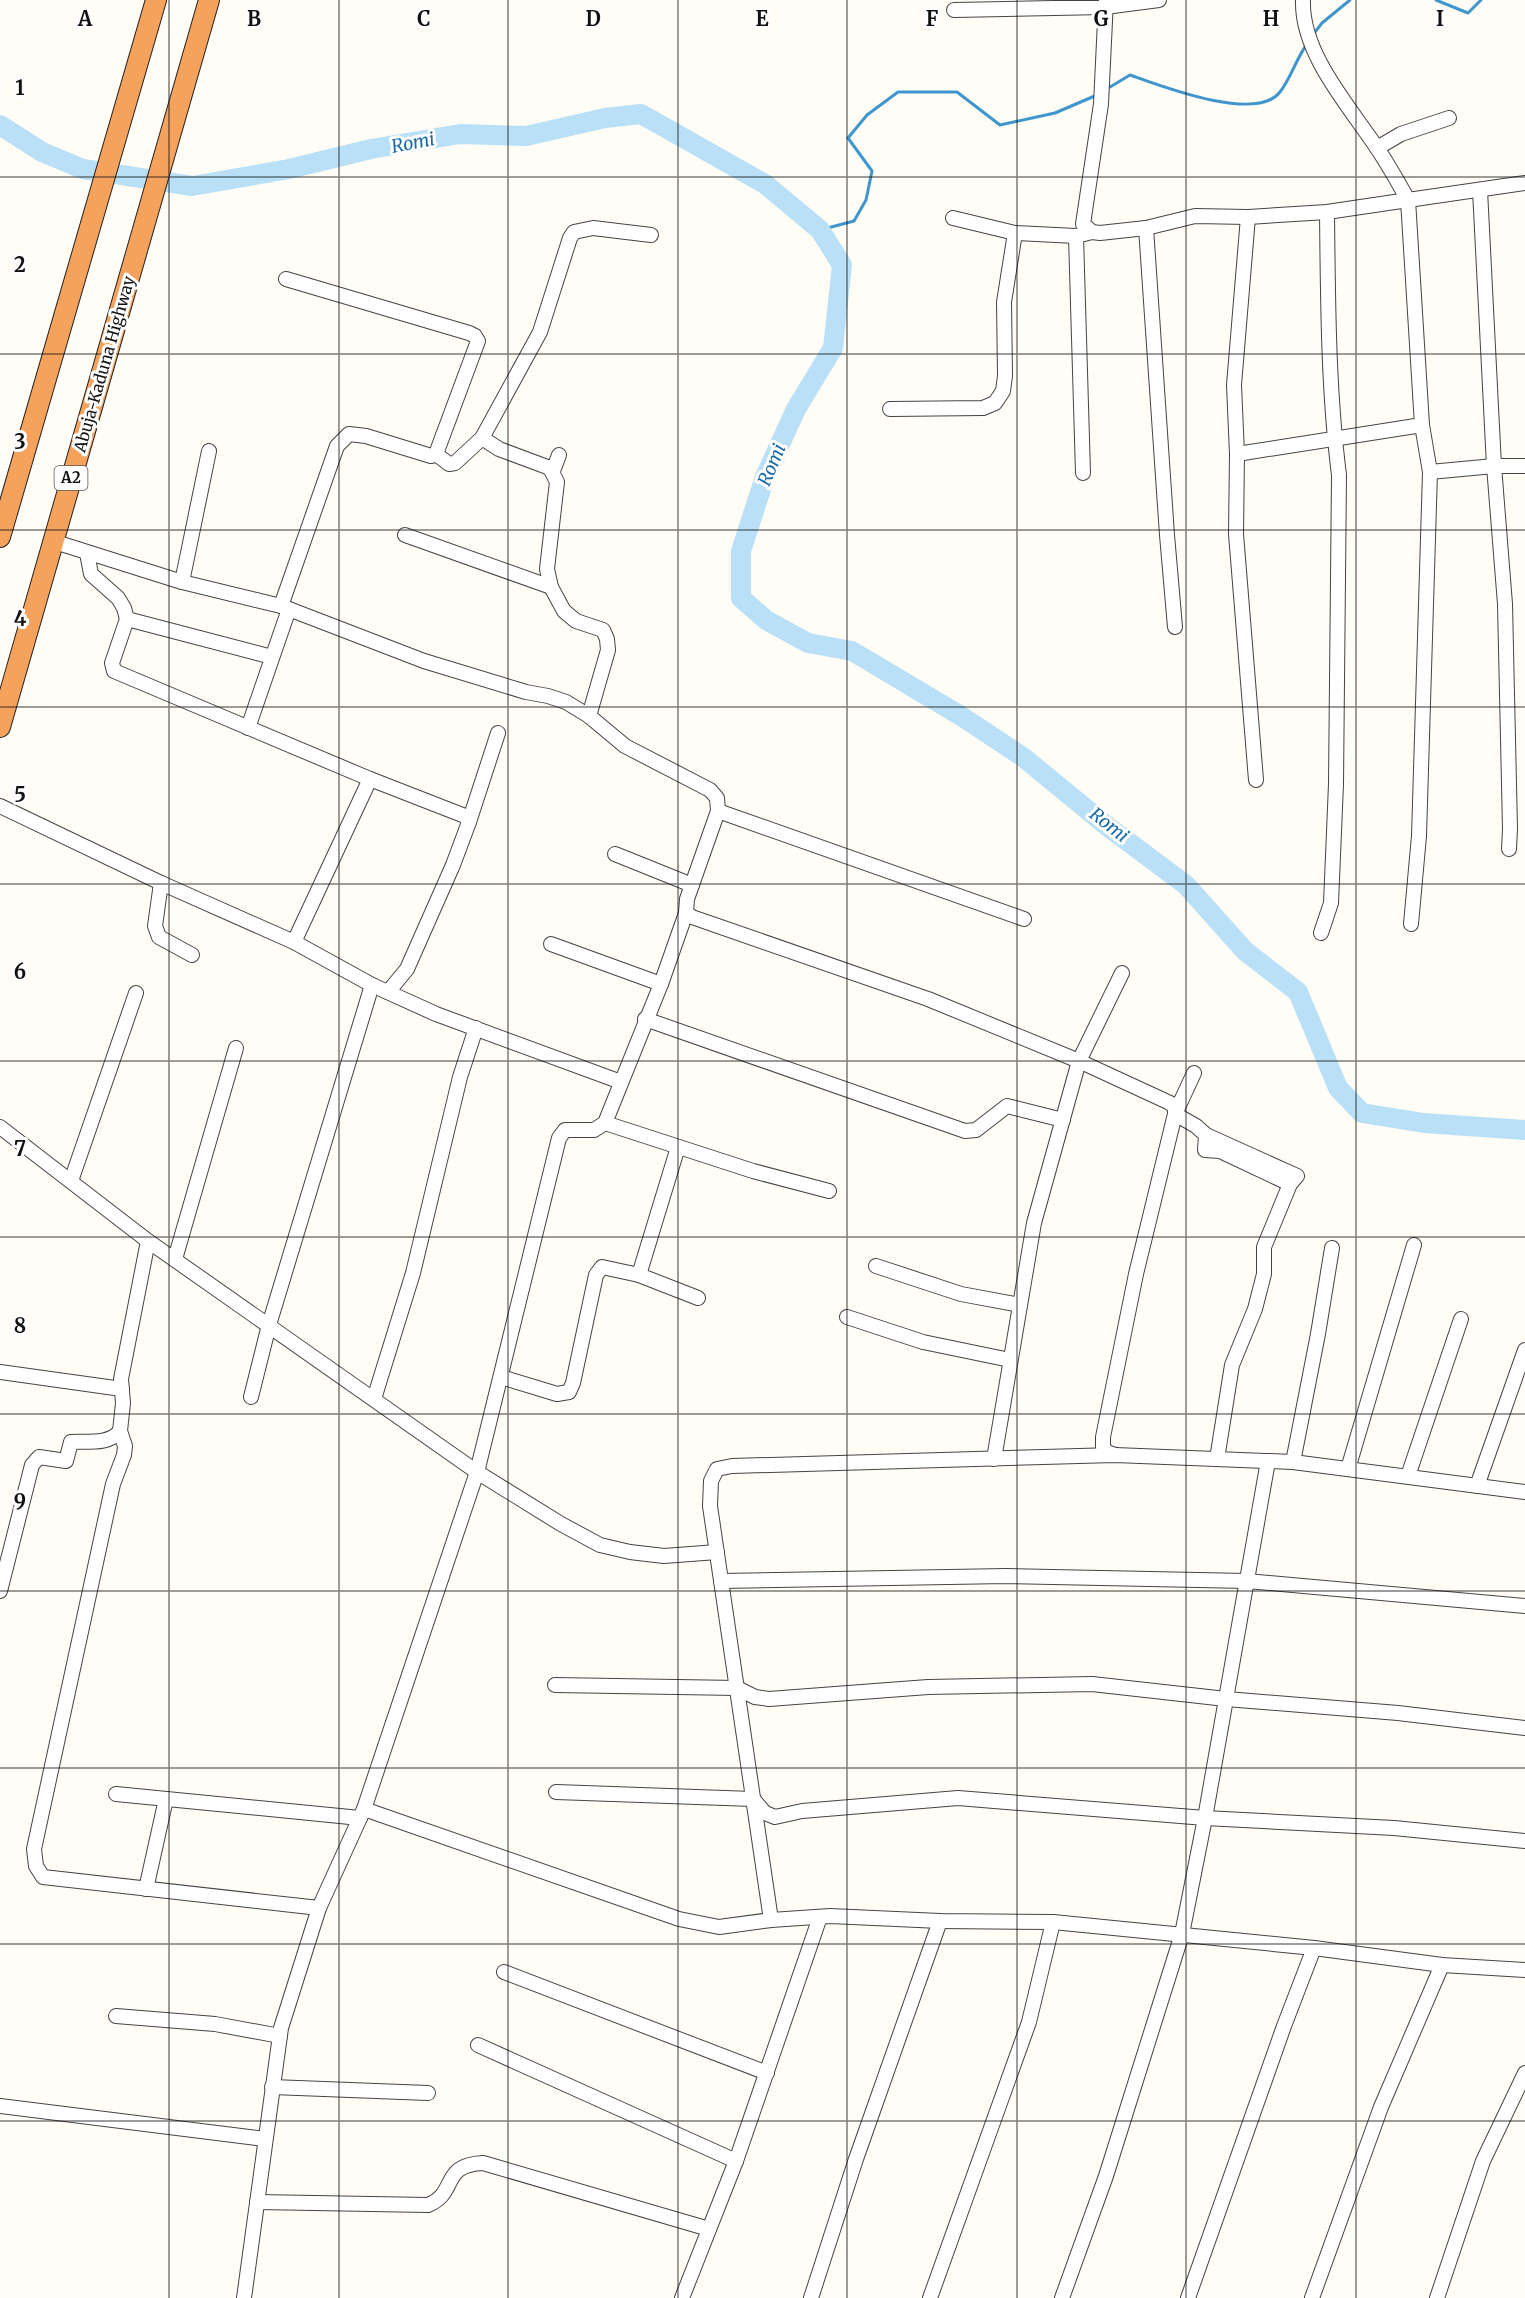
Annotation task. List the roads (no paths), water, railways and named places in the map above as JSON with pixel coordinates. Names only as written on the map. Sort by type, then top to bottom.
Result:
[{"type":"highway","points":[[0,537],[156,0]]},
{"type":"highway","name":"Abuja-Kaduna Highway","points":[[0,727],[209,0]]},
{"type":"street","points":[[954,10],[1159,0]]},
{"type":"street","points":[[1303,0],[1302,15],[1312,44],[1333,86],[1377,148],[1408,200],[1422,425],[1430,472],[1422,773],[1411,924]]},
{"type":"street","points":[[1092,232],[1083,224],[1101,104],[1106,4]]},
{"type":"street","points":[[1377,148],[1401,134],[1449,117]]},
{"type":"street","points":[[953,218],[1015,233],[1076,236],[1092,232],[1146,228],[1195,216],[1248,217],[1327,212],[1525,183]]},
{"type":"street","points":[[1480,190],[1494,466],[1505,604],[1509,849]]},
{"type":"street","points":[[1321,933],[1331,903],[1336,784],[1339,475],[1334,438],[1327,212]]},
{"type":"street","points":[[1248,217],[1234,385],[1237,454],[1236,534],[1256,780]]},
{"type":"street","points":[[436,454],[449,464],[455,463],[482,438],[540,332],[570,238],[574,232],[593,228],[651,235]]},
{"type":"street","points":[[1146,228],[1175,627]]},
{"type":"street","points":[[890,410],[983,408],[995,403],[1003,391],[1005,376],[1004,302],[1015,233]]},
{"type":"street","points":[[1076,236],[1083,473]]},
{"type":"street","points":[[286,279],[475,336],[478,341],[477,347],[436,454]]},
{"type":"street","points":[[1237,454],[1422,425]]},
{"type":"street","points":[[248,728],[337,446],[349,434],[366,436],[431,456],[436,454]]},
{"type":"street","points":[[482,438],[499,449],[553,471],[557,482],[547,569],[551,587],[564,611],[576,621],[603,630],[607,639],[608,650],[589,716]]},
{"type":"street","points":[[182,582],[209,451]]},
{"type":"street","points":[[553,471],[559,455]]},
{"type":"street","points":[[1430,472],[1494,466],[1525,466]]},
{"type":"street","points":[[405,535],[551,587]]},
{"type":"street","points":[[52,541],[182,582],[285,608],[424,661],[566,702],[589,716],[625,746],[710,790],[717,798],[718,811],[687,899],[687,918],[605,1123],[594,1130],[565,1130],[559,1138],[477,1472],[362,1814],[319,1908],[280,2036],[244,2298]]},
{"type":"street","points":[[87,553],[91,574],[118,598],[127,619],[112,663],[114,671],[370,779],[465,816],[469,822]]},
{"type":"street","points":[[127,619],[272,657]]},
{"type":"street","points":[[388,992],[407,969],[453,865],[498,733]]},
{"type":"street","points":[[294,942],[370,779]]},
{"type":"street","points":[[0,806],[161,883],[294,942],[372,985],[476,1028],[621,1082]]},
{"type":"street","points":[[718,811],[1024,919]]},
{"type":"street","points":[[615,854],[692,885]]},
{"type":"street","points":[[161,883],[155,926],[159,937],[192,955]]},
{"type":"street","points":[[687,918],[928,999],[1079,1061],[1170,1103],[1175,1107],[1175,1114]]},
{"type":"street","points":[[551,944],[661,984]]},
{"type":"street","points":[[994,1459],[1034,1223],[1079,1061],[1122,973]]},
{"type":"street","points":[[251,1397],[269,1325],[372,985]]},
{"type":"street","points":[[71,1181],[136,993]]},
{"type":"street","points":[[645,1019],[965,1131],[976,1130],[1007,1106],[1063,1120]]},
{"type":"street","points":[[374,1399],[413,1273],[460,1077],[476,1028]]},
{"type":"street","points":[[175,1259],[236,1048]]},
{"type":"street","points":[[1114,1455],[1103,1447],[1104,1437],[1136,1274],[1175,1114],[1194,1073]]},
{"type":"street","points":[[1175,1114],[1196,1126],[1206,1135],[1206,1150],[1220,1151],[1290,1184],[1264,1247],[1264,1274],[1255,1309],[1232,1365],[1216,1459]]},
{"type":"street","points":[[605,1123],[829,1191]]},
{"type":"street","points":[[0,1126],[148,1240],[477,1472],[561,1524],[600,1545],[630,1552],[664,1556],[717,1552]]},
{"type":"street","points":[[639,1275],[678,1147]]},
{"type":"street","points":[[148,1240],[121,1379],[123,1403],[120,1431],[124,1455],[113,1484],[34,1849],[36,1866],[43,1877],[319,1908]]},
{"type":"street","points":[[1348,1469],[1414,1245]]},
{"type":"street","points":[[1293,1462],[1332,1248]]},
{"type":"street","points":[[876,1266],[961,1294],[1020,1305]]},
{"type":"street","points":[[501,1377],[557,1394],[569,1392],[573,1383],[598,1270],[602,1267],[639,1275],[698,1298]]},
{"type":"street","points":[[847,1317],[922,1342],[1010,1360]]},
{"type":"street","points":[[1408,1476],[1461,1319]]},
{"type":"street","points":[[1477,1486],[1525,1350]]},
{"type":"street","points":[[0,1372],[122,1389]]},
{"type":"street","points":[[0,1591],[32,1465],[39,1457],[66,1461],[71,1442],[115,1438],[120,1431]]},
{"type":"street","points":[[771,1920],[710,1506],[711,1480],[717,1469],[732,1466],[1114,1455],[1293,1462],[1525,1492]]},
{"type":"street","points":[[1062,2298],[1106,2176],[1182,1934],[1206,1818],[1268,1461]]},
{"type":"street","points":[[721,1581],[1006,1576],[1247,1581],[1525,1606]]},
{"type":"street","points":[[555,1684],[737,1688],[755,1697],[769,1699],[928,1687],[1092,1684],[1226,1699],[1398,1713],[1525,1728]]},
{"type":"street","points":[[556,1792],[753,1799],[765,1813],[775,1816],[813,1810],[958,1798],[1206,1818],[1394,1828],[1525,1841]]},
{"type":"street","points":[[116,1794],[362,1814],[679,1918],[719,1927],[771,1920],[820,1917],[1053,1922],[1314,1948],[1442,1965],[1525,1970]]},
{"type":"street","points":[[146,1889],[166,1799]]},
{"type":"street","points":[[682,2298],[736,2162],[820,1917]]},
{"type":"street","points":[[811,2298],[856,2159],[940,1921]]},
{"type":"street","points":[[930,2298],[1029,2022],[1053,1922]]},
{"type":"street","points":[[1188,2298],[1284,2026],[1314,1948]]},
{"type":"street","points":[[1312,2298],[1381,2107],[1442,1965]]},
{"type":"street","points":[[504,1972],[766,2073]]},
{"type":"street","points":[[116,2016],[215,2024],[280,2036]]},
{"type":"street","points":[[478,2045],[736,2162]]},
{"type":"street","points":[[1437,2298],[1483,2161],[1525,2073]]},
{"type":"street","points":[[272,2087],[428,2094]]},
{"type":"street","points":[[0,2106],[265,2139]]},
{"type":"street","points":[[257,2202],[428,2205],[443,2194],[458,2169],[467,2163],[483,2163],[709,2229]]},
{"type":"waterway","points":[[1312,36],[1322,23],[1350,0]]},
{"type":"waterway","points":[[1436,0],[1468,13],[1481,0]]},
{"type":"waterway","points":[[1105,90],[1130,75],[1208,99],[1251,104],[1268,101],[1284,87],[1307,44]]},
{"type":"waterway","points":[[820,230],[854,221],[866,200],[872,171],[848,138],[867,115],[898,92],[957,92],[1000,125],[1055,113],[1097,95]]},
{"type":"waterway","name":"Romi","points":[[0,125],[42,152],[83,169],[192,186],[289,169],[371,149],[460,134],[526,136],[605,118],[641,114],[765,184],[820,230],[842,265],[833,348],[796,409],[765,477],[741,551],[741,598],[766,620],[808,643],[852,651],[961,716],[1023,757],[1107,826],[1186,885],[1245,951],[1298,992],[1338,1088],[1362,1113],[1424,1123],[1525,1130]]}]
